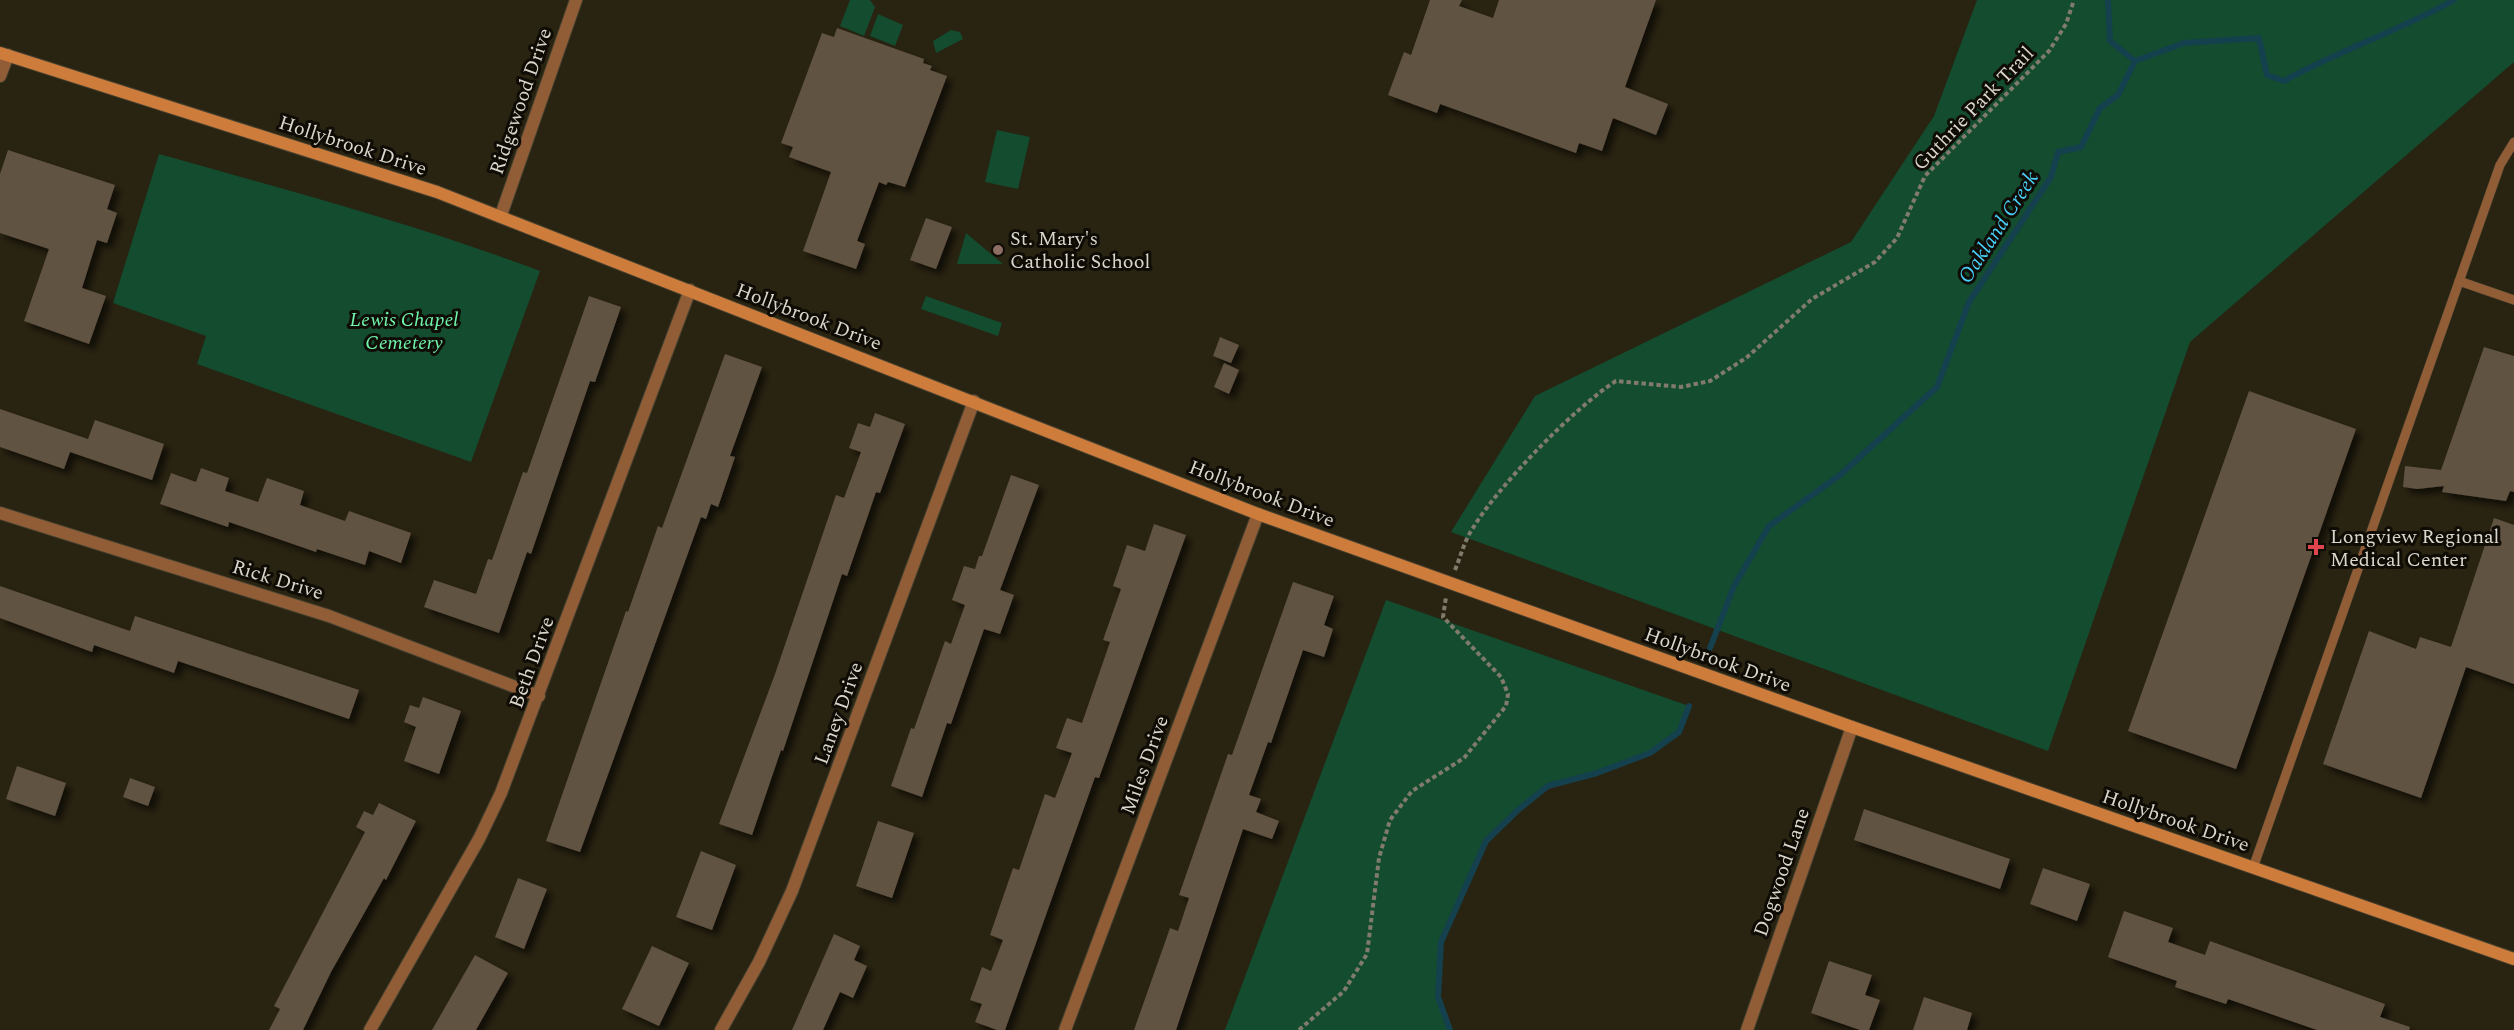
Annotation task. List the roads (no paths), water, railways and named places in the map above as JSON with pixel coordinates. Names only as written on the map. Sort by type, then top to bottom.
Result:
[{"type":"main road","name":"Hollybrook Drive","points":[[4,54],[437,192],[501,215],[1258,514],[1852,728],[2514,959]]},
{"type":"street","name":"Ridgewood Drive","points":[[501,215],[576,0]]},
{"type":"street","points":[[0,76],[4,54]]},
{"type":"street","name":"Beth Drive","points":[[370,1030],[501,793],[690,290]]},
{"type":"street","name":"Laney Drive","points":[[721,1030],[759,962],[792,891],[974,401]]},
{"type":"street","name":"Rick Drive","points":[[0,513],[338,619],[539,696]]},
{"type":"street","name":"Miles Drive","points":[[1065,1030],[1258,514]]},
{"type":"street","name":"Dogwood Lane","points":[[1747,1030],[1852,728]]},
{"type":"lane","points":[[2253,868],[2503,158],[2514,142]]},
{"type":"lane","points":[[2459,281],[2514,300]]},
{"type":"waterway","points":[[2108,0],[2110,41],[2135,61]]},
{"type":"waterway","name":"Oakland Creek","points":[[1710,648],[1734,586],[1769,526],[1840,475],[1937,387],[1969,302],[2051,177],[2058,152],[2081,147],[2100,108],[2118,95],[2135,61],[2184,43],[2259,38],[2267,75],[2284,81],[2454,0]]},
{"type":"waterway","name":"Oakland Creek","points":[[1450,1030],[1438,997],[1441,942],[1486,841],[1518,810],[1548,786],[1597,773],[1650,753],[1679,732],[1689,706]]},
{"type":"place","name":"St. Mary's Catholic School","points":[[998,250]]},
{"type":"place","name":"Longview Regional Medical Center","points":[[2316,547]]},
{"type":"park label","name":"Lewis Chapel Cemetery","points":[[404,330]]}]
